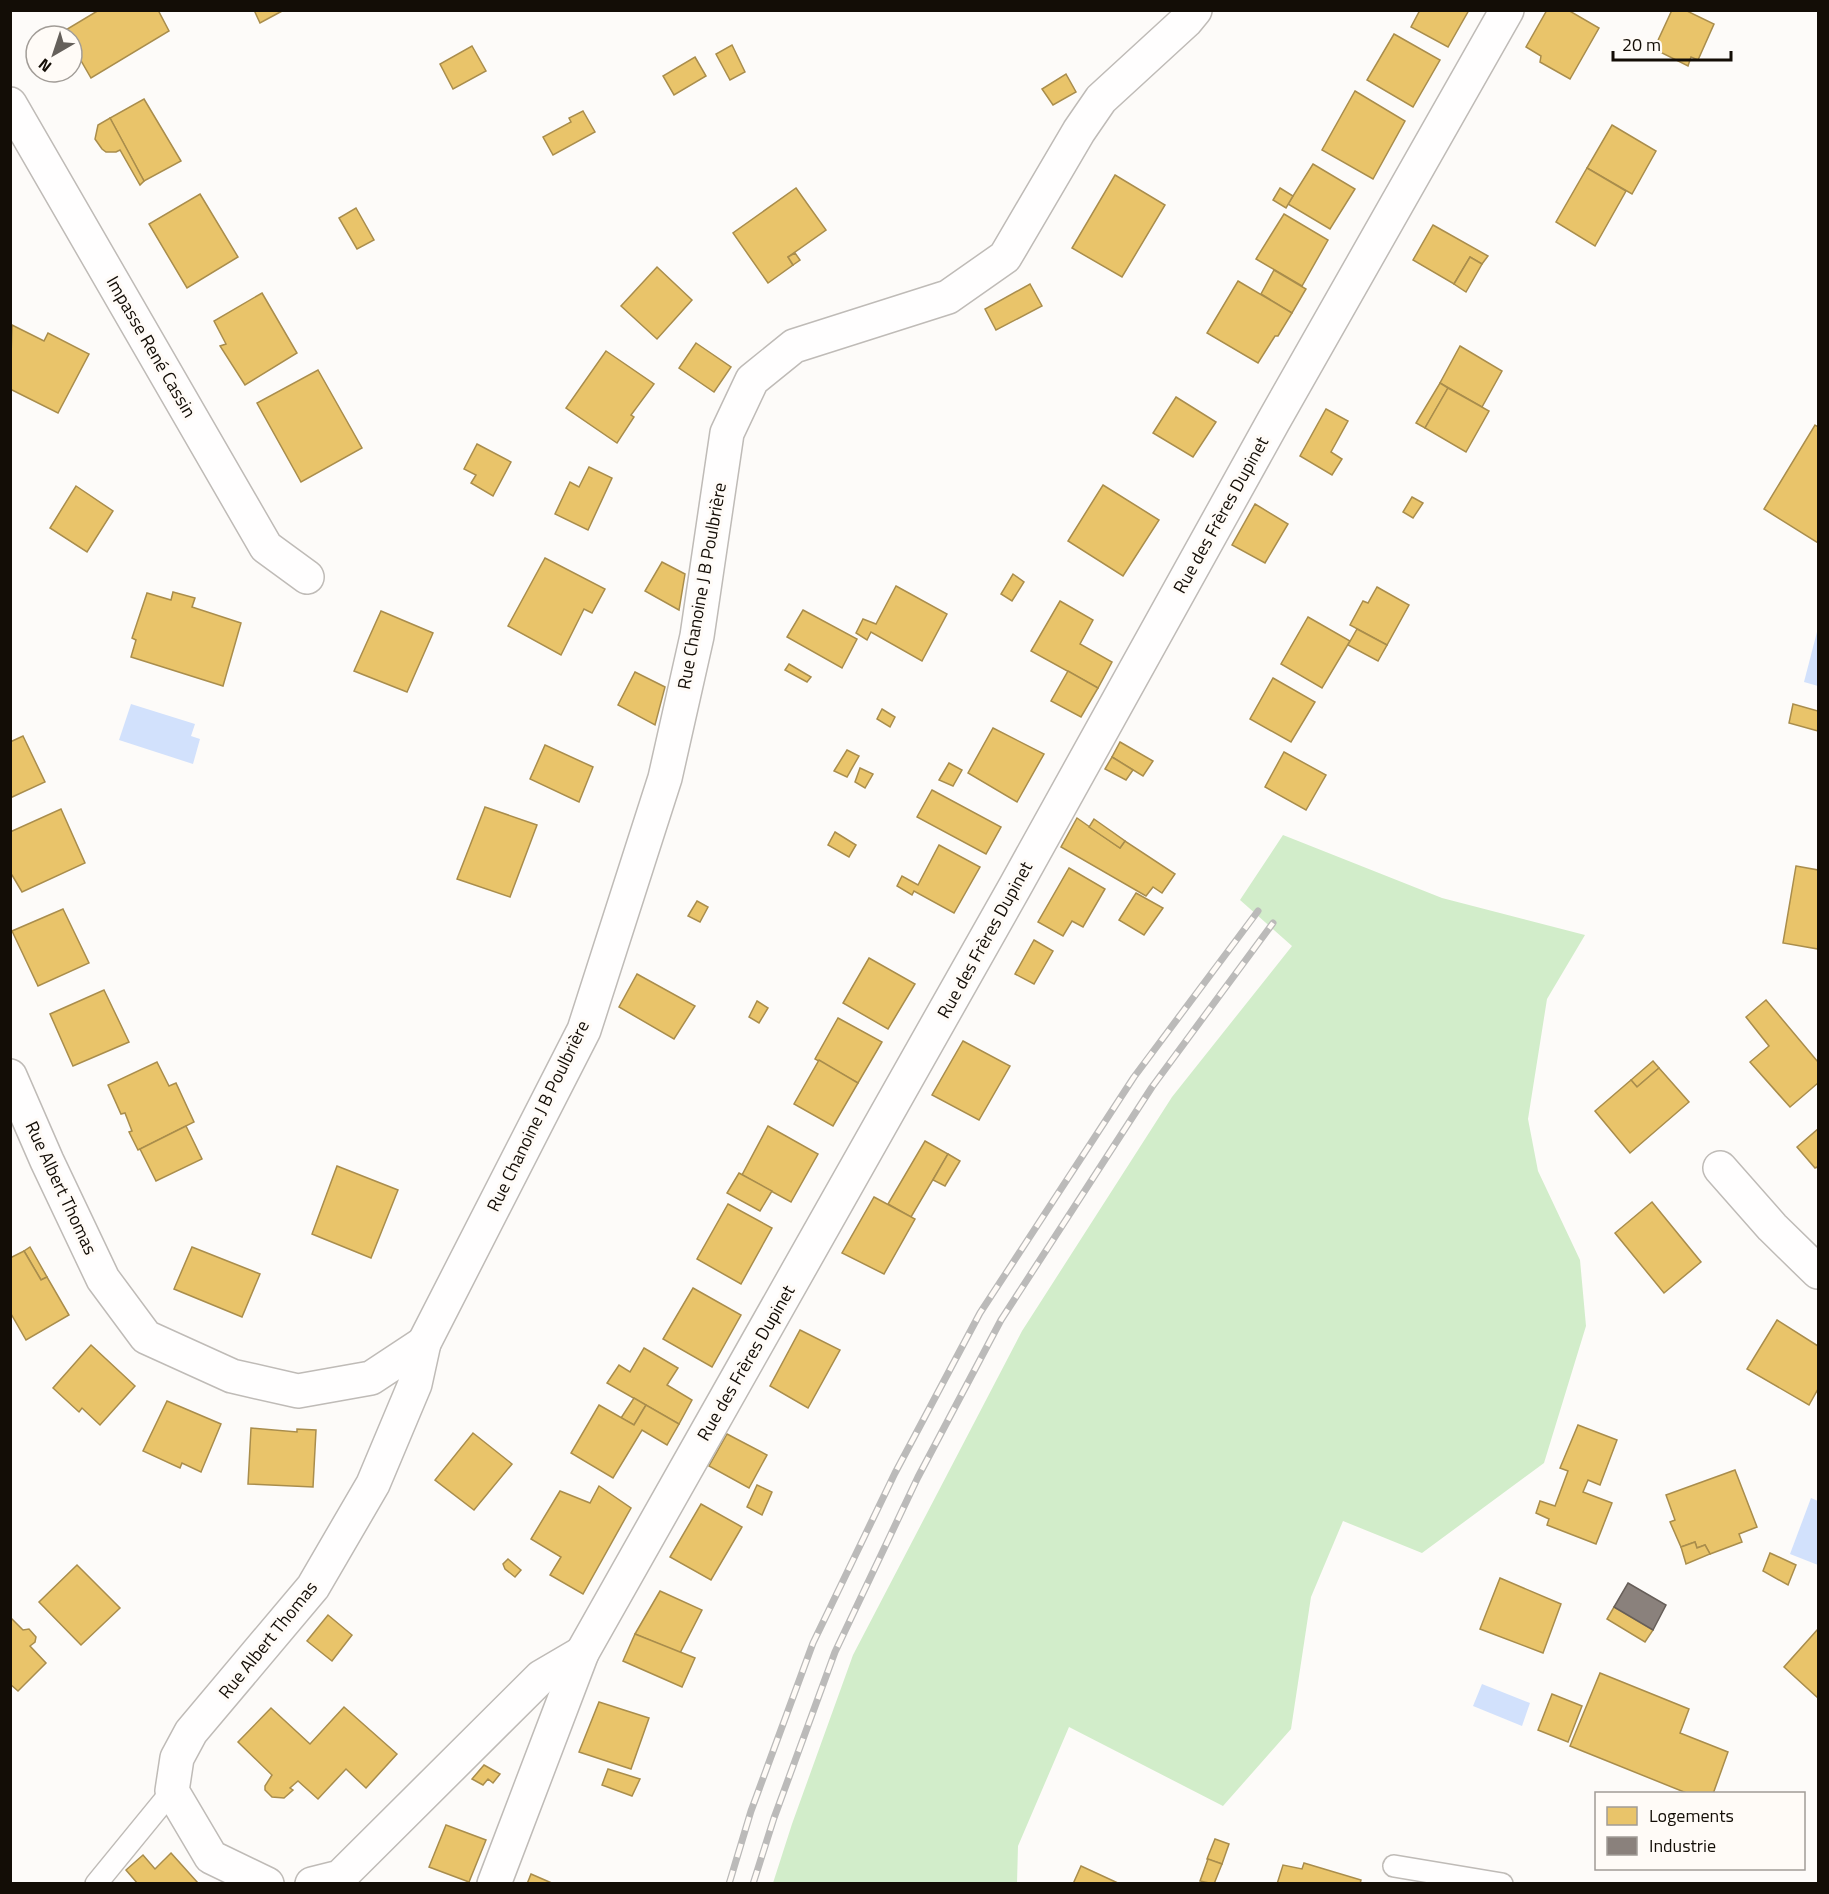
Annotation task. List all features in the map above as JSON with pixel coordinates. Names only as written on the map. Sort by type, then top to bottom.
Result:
[{"type":"street","name":"Rue Chanoine J B Poulbrière","points":[[424,1343],[584,1030],[665,778],[697,636],[727,433],[752,380],[794,346],[948,297],[1005,257],[1079,131],[1101,99],[1186,21],[1194,10]]},
{"type":"street","name":"Rue des Frères Dupinet","points":[[494,1884],[582,1653],[1507,10]]},
{"type":"street","name":"Impasse René Cassin","points":[[10,104],[266,547],[307,577]]},
{"type":"street","name":"Rue Albert Thomas","points":[[10,1076],[103,1279],[146,1337],[232,1376],[298,1391],[371,1378],[424,1343]]},
{"type":"street","points":[[1720,1168],[1772,1227],[1818,1272]]},
{"type":"street","name":"Rue Albert Thomas","points":[[172,1791],[177,1758],[191,1732],[314,1587],[373,1484],[415,1384],[424,1343]]},
{"type":"street","points":[[312,1884],[340,1877],[541,1677],[582,1653]]},
{"type":"street","points":[[172,1791],[211,1857],[267,1884]]},
{"type":"lane","points":[[96,1884],[172,1791]]},
{"type":"lane","points":[[1394,1866],[1502,1884]]},
{"type":"green space","points":[[1283,835],[1442,898],[1585,935],[1547,999],[1528,1119],[1538,1171],[1580,1260],[1586,1326],[1544,1463],[1422,1553],[1343,1521],[1311,1597],[1291,1729],[1223,1806],[1069,1727],[1018,1846],[1017,1883],[773,1883],[853,1655],[1022,1331],[1172,1097],[1292,946],[1240,900]]},
{"type":"water","points":[[1818,628],[1818,686],[1804,682]]},
{"type":"water","points":[[131,704],[195,724],[191,736],[200,739],[193,764],[119,740]]},
{"type":"water","points":[[1811,1498],[1818,1501],[1818,1565],[1790,1554]]},
{"type":"water","points":[[1482,1684],[1530,1703],[1522,1726],[1473,1706]]},
{"type":"building: Logements","points":[[99,10],[158,10],[169,31],[91,78],[84,66],[84,24],[76,24]]},
{"type":"building: Logements","points":[[254,10],[284,10],[260,23]]},
{"type":"building: Logements","points":[[1420,10],[1469,10],[1448,47],[1411,27]]},
{"type":"building: Logements","points":[[1547,10],[1568,10],[1599,28],[1570,79],[1540,62],[1541,56],[1526,47]]},
{"type":"building: Logements","points":[[1672,10],[1685,10],[1714,24],[1698,60],[1691,57],[1688,66],[1654,49]]},
{"type":"building: Logements","points":[[1394,34],[1440,60],[1413,107],[1367,80]]},
{"type":"building: Logements","points":[[732,45],[745,72],[730,80],[716,54]]},
{"type":"building: Logements","points":[[472,46],[486,71],[453,89],[440,64]]},
{"type":"building: Logements","points":[[695,57],[706,76],[674,95],[663,76]]},
{"type":"building: Logements","points":[[1066,74],[1076,92],[1053,105],[1042,89]]},
{"type":"building: Logements","points":[[1355,91],[1405,121],[1373,179],[1322,150]]},
{"type":"building: Logements","points":[[144,99],[181,161],[144,181],[110,118]]},
{"type":"building: Logements","points":[[583,111],[595,132],[553,155],[543,137],[571,122],[569,118]]},
{"type":"building: Logements","points":[[110,118],[144,181],[140,185],[120,150],[106,152],[95,139],[98,125]]},
{"type":"building: Logements","points":[[1612,125],[1656,151],[1632,194],[1587,168]]},
{"type":"building: Logements","points":[[1313,164],[1355,189],[1330,229],[1288,204]]},
{"type":"building: Logements","points":[[1587,168],[1626,191],[1595,246],[1556,222]]},
{"type":"building: Logements","points":[[1115,175],[1165,205],[1122,277],[1072,248]]},
{"type":"building: Logements","points":[[796,188],[826,230],[788,257],[793,265],[768,283],[733,233]]},
{"type":"building: Logements","points":[[1280,188],[1293,196],[1286,208],[1273,200]]},
{"type":"building: Logements","points":[[200,194],[238,257],[187,288],[149,224]]},
{"type":"building: Logements","points":[[356,208],[374,240],[357,249],[339,218]]},
{"type":"building: Logements","points":[[1284,214],[1328,240],[1302,286],[1256,259]]},
{"type":"building: Logements","points":[[1433,225],[1488,256],[1482,264],[1470,257],[1454,284],[1413,260]]},
{"type":"building: Logements","points":[[795,253],[800,260],[793,265],[788,257]]},
{"type":"building: Logements","points":[[1470,257],[1482,264],[1466,292],[1454,284]]},
{"type":"building: Logements","points":[[657,267],[692,300],[657,339],[621,306]]},
{"type":"building: Logements","points":[[1274,270],[1306,289],[1292,313],[1261,294]]},
{"type":"building: Logements","points":[[1238,281],[1292,313],[1258,363],[1207,333]]},
{"type":"building: Logements","points":[[1030,284],[1042,306],[996,330],[985,309]]},
{"type":"building: Logements","points":[[262,293],[297,353],[245,385],[220,346],[226,344],[214,321]]},
{"type":"building: Logements","points":[[12,325],[44,341],[48,333],[89,354],[58,413],[10,389]]},
{"type":"building: Logements","points":[[696,343],[731,367],[714,392],[679,368]]},
{"type":"building: Logements","points":[[1460,346],[1502,371],[1482,407],[1440,383]]},
{"type":"building: Logements","points":[[606,351],[654,384],[631,415],[634,417],[617,443],[566,408]]},
{"type":"building: Logements","points":[[318,370],[362,448],[301,482],[257,403]]},
{"type":"building: Logements","points":[[1440,383],[1448,388],[1425,428],[1416,423]]},
{"type":"building: Logements","points":[[1448,388],[1489,411],[1466,452],[1425,428]]},
{"type":"building: Logements","points":[[1176,397],[1216,422],[1193,457],[1153,433]]},
{"type":"building: Logements","points":[[1326,409],[1348,421],[1331,452],[1342,459],[1332,475],[1300,456]]},
{"type":"building: Logements","points":[[1815,425],[1818,427],[1818,543],[1764,509]]},
{"type":"building: Logements","points":[[477,444],[511,462],[493,496],[471,483],[476,475],[464,469]]},
{"type":"building: Logements","points":[[589,467],[612,478],[588,530],[555,514],[570,482],[579,487]]},
{"type":"building: Logements","points":[[1103,485],[1159,520],[1123,576],[1068,541]]},
{"type":"building: Logements","points":[[76,486],[113,511],[87,552],[50,528]]},
{"type":"building: Logements","points":[[1412,497],[1423,503],[1413,518],[1403,512]]},
{"type":"building: Logements","points":[[1255,504],[1288,524],[1265,563],[1232,545]]},
{"type":"building: Logements","points":[[545,558],[605,589],[592,613],[584,609],[561,655],[508,626]]},
{"type":"building: Logements","points":[[662,562],[685,574],[679,610],[645,591]]},
{"type":"building: Logements","points":[[1013,574],[1024,582],[1012,601],[1001,594]]},
{"type":"building: Logements","points":[[896,586],[947,614],[922,661],[871,632],[867,640],[856,633],[863,619],[876,624]]},
{"type":"building: Logements","points":[[1377,587],[1409,605],[1387,645],[1350,625],[1363,601],[1368,603]]},
{"type":"building: Logements","points":[[173,592],[195,598],[192,607],[241,623],[223,686],[131,657],[136,640],[132,638],[147,593],[171,600]]},
{"type":"building: Logements","points":[[1060,601],[1093,620],[1080,644],[1112,662],[1098,688],[1031,651]]},
{"type":"building: Logements","points":[[803,610],[857,639],[842,668],[787,637]]},
{"type":"building: Logements","points":[[381,611],[433,633],[407,692],[354,671]]},
{"type":"building: Logements","points":[[1308,617],[1350,641],[1322,688],[1281,664]]},
{"type":"building: Logements","points":[[1357,629],[1387,645],[1378,661],[1348,645]]},
{"type":"building: Logements","points":[[789,664],[811,677],[807,682],[785,670]]},
{"type":"building: Logements","points":[[1068,671],[1098,688],[1081,717],[1051,701]]},
{"type":"building: Logements","points":[[635,672],[665,687],[655,725],[618,705]]},
{"type":"building: Logements","points":[[1273,678],[1315,702],[1291,742],[1250,719]]},
{"type":"building: Logements","points":[[1793,704],[1818,711],[1818,731],[1789,723]]},
{"type":"building: Logements","points":[[882,709],[895,717],[890,727],[877,719]]},
{"type":"building: Logements","points":[[993,728],[1044,754],[1017,802],[968,773]]},
{"type":"building: Logements","points":[[23,736],[45,782],[10,798],[10,742]]},
{"type":"building: Logements","points":[[1120,742],[1153,761],[1143,776],[1112,757]]},
{"type":"building: Logements","points":[[545,745],[593,767],[579,802],[530,779]]},
{"type":"building: Logements","points":[[847,750],[859,756],[847,777],[834,771]]},
{"type":"building: Logements","points":[[1284,752],[1326,775],[1306,810],[1265,787]]},
{"type":"building: Logements","points":[[1112,757],[1133,770],[1126,780],[1105,769]]},
{"type":"building: Logements","points":[[949,763],[962,770],[953,786],[939,780]]},
{"type":"building: Logements","points":[[860,768],[873,774],[865,788],[855,782]]},
{"type":"building: Logements","points":[[932,790],[1001,827],[986,854],[917,817]]},
{"type":"building: Logements","points":[[485,807],[537,825],[510,897],[457,879]]},
{"type":"building: Logements","points":[[61,809],[85,863],[22,892],[10,875],[10,832]]},
{"type":"building: Logements","points":[[1077,818],[1120,848],[1125,841],[1175,874],[1162,893],[1153,887],[1146,896],[1061,847]]},
{"type":"building: Logements","points":[[1094,819],[1125,841],[1120,848],[1089,827]]},
{"type":"building: Logements","points":[[835,832],[856,845],[849,857],[828,845]]},
{"type":"building: Logements","points":[[939,845],[980,867],[954,913],[914,891],[912,895],[897,886],[902,876],[918,885]]},
{"type":"building: Logements","points":[[1796,866],[1818,870],[1818,949],[1783,943]]},
{"type":"building: Logements","points":[[1069,868],[1105,889],[1083,927],[1072,921],[1063,936],[1038,922]]},
{"type":"building: Logements","points":[[1136,893],[1163,908],[1144,935],[1119,920]]},
{"type":"building: Logements","points":[[697,901],[708,907],[700,922],[688,916]]},
{"type":"building: Logements","points":[[63,909],[89,963],[38,986],[12,931]]},
{"type":"building: Logements","points":[[1034,940],[1053,951],[1034,984],[1015,974]]},
{"type":"building: Logements","points":[[869,958],[915,984],[888,1029],[843,1003]]},
{"type":"building: Logements","points":[[637,974],[695,1006],[674,1039],[619,1007]]},
{"type":"building: Logements","points":[[104,990],[129,1042],[73,1066],[50,1014]]},
{"type":"building: Logements","points":[[1766,1000],[1818,1062],[1818,1083],[1790,1107],[1750,1062],[1769,1046],[1746,1017]]},
{"type":"building: Logements","points":[[757,1001],[768,1008],[759,1023],[749,1017]]},
{"type":"building: Logements","points":[[838,1018],[882,1042],[858,1083],[815,1059]]},
{"type":"building: Logements","points":[[963,1041],[1010,1066],[979,1120],[932,1095]]},
{"type":"building: Logements","points":[[819,1060],[858,1083],[833,1126],[794,1104]]},
{"type":"building: Logements","points":[[1653,1061],[1659,1068],[1637,1087],[1631,1080]]},
{"type":"building: Logements","points":[[157,1062],[169,1086],[176,1083],[194,1122],[138,1150],[129,1132],[132,1131],[125,1113],[121,1114],[108,1085]]},
{"type":"building: Logements","points":[[1659,1068],[1689,1102],[1630,1153],[1595,1111],[1631,1080],[1637,1087]]},
{"type":"building: Logements","points":[[186,1126],[202,1159],[156,1181],[140,1149]]},
{"type":"building: Logements","points":[[768,1126],[818,1154],[791,1202],[742,1175]]},
{"type":"building: Logements","points":[[1818,1129],[1818,1169],[1797,1147]]},
{"type":"building: Logements","points":[[925,1141],[948,1154],[911,1217],[888,1204]]},
{"type":"building: Logements","points":[[948,1154],[960,1161],[945,1186],[933,1180]]},
{"type":"building: Logements","points":[[337,1166],[398,1190],[371,1258],[312,1234]]},
{"type":"building: Logements","points":[[739,1173],[772,1191],[760,1211],[727,1193]]},
{"type":"building: Logements","points":[[874,1197],[915,1219],[884,1274],[842,1253]]},
{"type":"building: Logements","points":[[1652,1202],[1701,1262],[1664,1293],[1615,1233]]},
{"type":"building: Logements","points":[[728,1204],[772,1228],[741,1284],[697,1259]]},
{"type":"building: Logements","points":[[30,1247],[47,1277],[41,1280],[24,1251]]},
{"type":"building: Logements","points":[[192,1247],[260,1274],[242,1317],[174,1289]]},
{"type":"building: Logements","points":[[24,1251],[41,1280],[47,1277],[69,1315],[26,1340],[10,1312],[10,1258]]},
{"type":"building: Logements","points":[[693,1288],[741,1315],[712,1367],[663,1339]]},
{"type":"building: Logements","points":[[1777,1320],[1818,1346],[1818,1389],[1809,1405],[1747,1369]]},
{"type":"building: Logements","points":[[800,1330],[840,1350],[808,1408],[770,1386]]},
{"type":"building: Logements","points":[[91,1345],[135,1386],[100,1425],[82,1408],[79,1412],[53,1388]]},
{"type":"building: Logements","points":[[644,1348],[678,1368],[667,1385],[692,1400],[679,1424],[607,1383],[619,1365],[630,1372]]},
{"type":"building: Logements","points":[[634,1398],[646,1405],[634,1425],[621,1418]]},
{"type":"building: Logements","points":[[167,1401],[221,1424],[201,1472],[182,1463],[180,1468],[143,1451]]},
{"type":"building: Logements","points":[[599,1405],[634,1425],[646,1405],[679,1424],[667,1445],[642,1430],[613,1478],[571,1453]]},
{"type":"building: Logements","points":[[1578,1425],[1617,1440],[1600,1485],[1588,1480],[1583,1492],[1612,1503],[1596,1544],[1547,1525],[1549,1519],[1536,1513],[1540,1501],[1555,1506],[1568,1471],[1560,1468]]},
{"type":"building: Logements","points":[[251,1428],[297,1432],[297,1429],[316,1430],[313,1487],[248,1484]]},
{"type":"building: Logements","points":[[473,1433],[512,1464],[474,1510],[435,1480]]},
{"type":"building: Logements","points":[[727,1434],[767,1455],[749,1488],[709,1466]]},
{"type":"building: Logements","points":[[1735,1470],[1757,1527],[1739,1534],[1742,1542],[1710,1554],[1705,1545],[1697,1548],[1695,1542],[1681,1547],[1670,1522],[1675,1520],[1666,1495]]},
{"type":"building: Logements","points":[[757,1485],[772,1492],[762,1515],[747,1507]]},
{"type":"building: Logements","points":[[599,1486],[631,1508],[583,1594],[550,1575],[561,1557],[531,1539],[560,1491],[590,1503]]},
{"type":"building: Logements","points":[[701,1504],[742,1527],[711,1580],[670,1557]]},
{"type":"building: Logements","points":[[1695,1542],[1697,1548],[1705,1545],[1710,1554],[1686,1564],[1681,1547]]},
{"type":"building: Logements","points":[[1770,1553],[1796,1565],[1788,1585],[1763,1571]]},
{"type":"building: Logements","points":[[508,1559],[521,1570],[515,1577],[505,1569],[503,1564]]},
{"type":"building: Logements","points":[[77,1565],[120,1608],[81,1645],[39,1602]]},
{"type":"building: Logements","points":[[1500,1578],[1561,1604],[1543,1653],[1480,1629]]},
{"type":"building: Logements","points":[[660,1591],[702,1610],[680,1653],[635,1634]]},
{"type":"building: Logements","points":[[1614,1607],[1653,1630],[1645,1642],[1607,1619]]},
{"type":"building: Logements","points":[[328,1615],[352,1635],[332,1661],[307,1641]]},
{"type":"building: Logements","points":[[10,1617],[23,1630],[29,1629],[36,1637],[35,1642],[30,1646],[46,1663],[18,1691],[10,1684]]},
{"type":"building: Logements","points":[[1818,1629],[1818,1698],[1784,1667]]},
{"type":"building: Logements","points":[[635,1634],[695,1658],[682,1687],[623,1661]]},
{"type":"building: Logements","points":[[1600,1673],[1689,1709],[1680,1733],[1728,1752],[1714,1792],[1684,1792],[1570,1746]]},
{"type":"building: Logements","points":[[1552,1694],[1582,1706],[1568,1742],[1538,1730]]},
{"type":"building: Logements","points":[[599,1702],[649,1718],[631,1769],[579,1752]]},
{"type":"building: Logements","points":[[344,1707],[397,1754],[366,1788],[346,1769],[318,1799],[298,1781],[290,1788],[293,1790],[284,1798],[272,1797],[265,1790],[265,1786],[272,1775],[238,1742],[271,1708],[310,1744]]},
{"type":"building: Logements","points":[[484,1765],[500,1774],[493,1783],[488,1779],[483,1785],[472,1779]]},
{"type":"building: Logements","points":[[608,1769],[640,1779],[632,1796],[602,1785]]},
{"type":"building: Logements","points":[[446,1825],[486,1840],[469,1882],[429,1867]]},
{"type":"building: Logements","points":[[1215,1839],[1229,1844],[1222,1864],[1207,1859]]},
{"type":"building: Logements","points":[[171,1853],[198,1883],[138,1884],[126,1870],[143,1855],[155,1869]]},
{"type":"building: Logements","points":[[1208,1859],[1222,1864],[1214,1884],[1200,1881]]},
{"type":"building: Logements","points":[[1304,1863],[1361,1880],[1360,1884],[1277,1884],[1283,1865],[1302,1869]]},
{"type":"building: Logements","points":[[1081,1866],[1120,1884],[1073,1884]]},
{"type":"building: Logements","points":[[531,1874],[554,1884],[527,1884]]},
{"type":"building: Industrie","points":[[1628,1583],[1666,1605],[1653,1630],[1614,1607]]},
{"type":"railway","points":[[729,1884],[751,1811],[813,1643],[895,1473],[980,1313],[1134,1077],[1258,911]]},
{"type":"railway","points":[[753,1884],[774,1818],[835,1652],[918,1477],[1001,1320],[1152,1087],[1273,923]]}]
